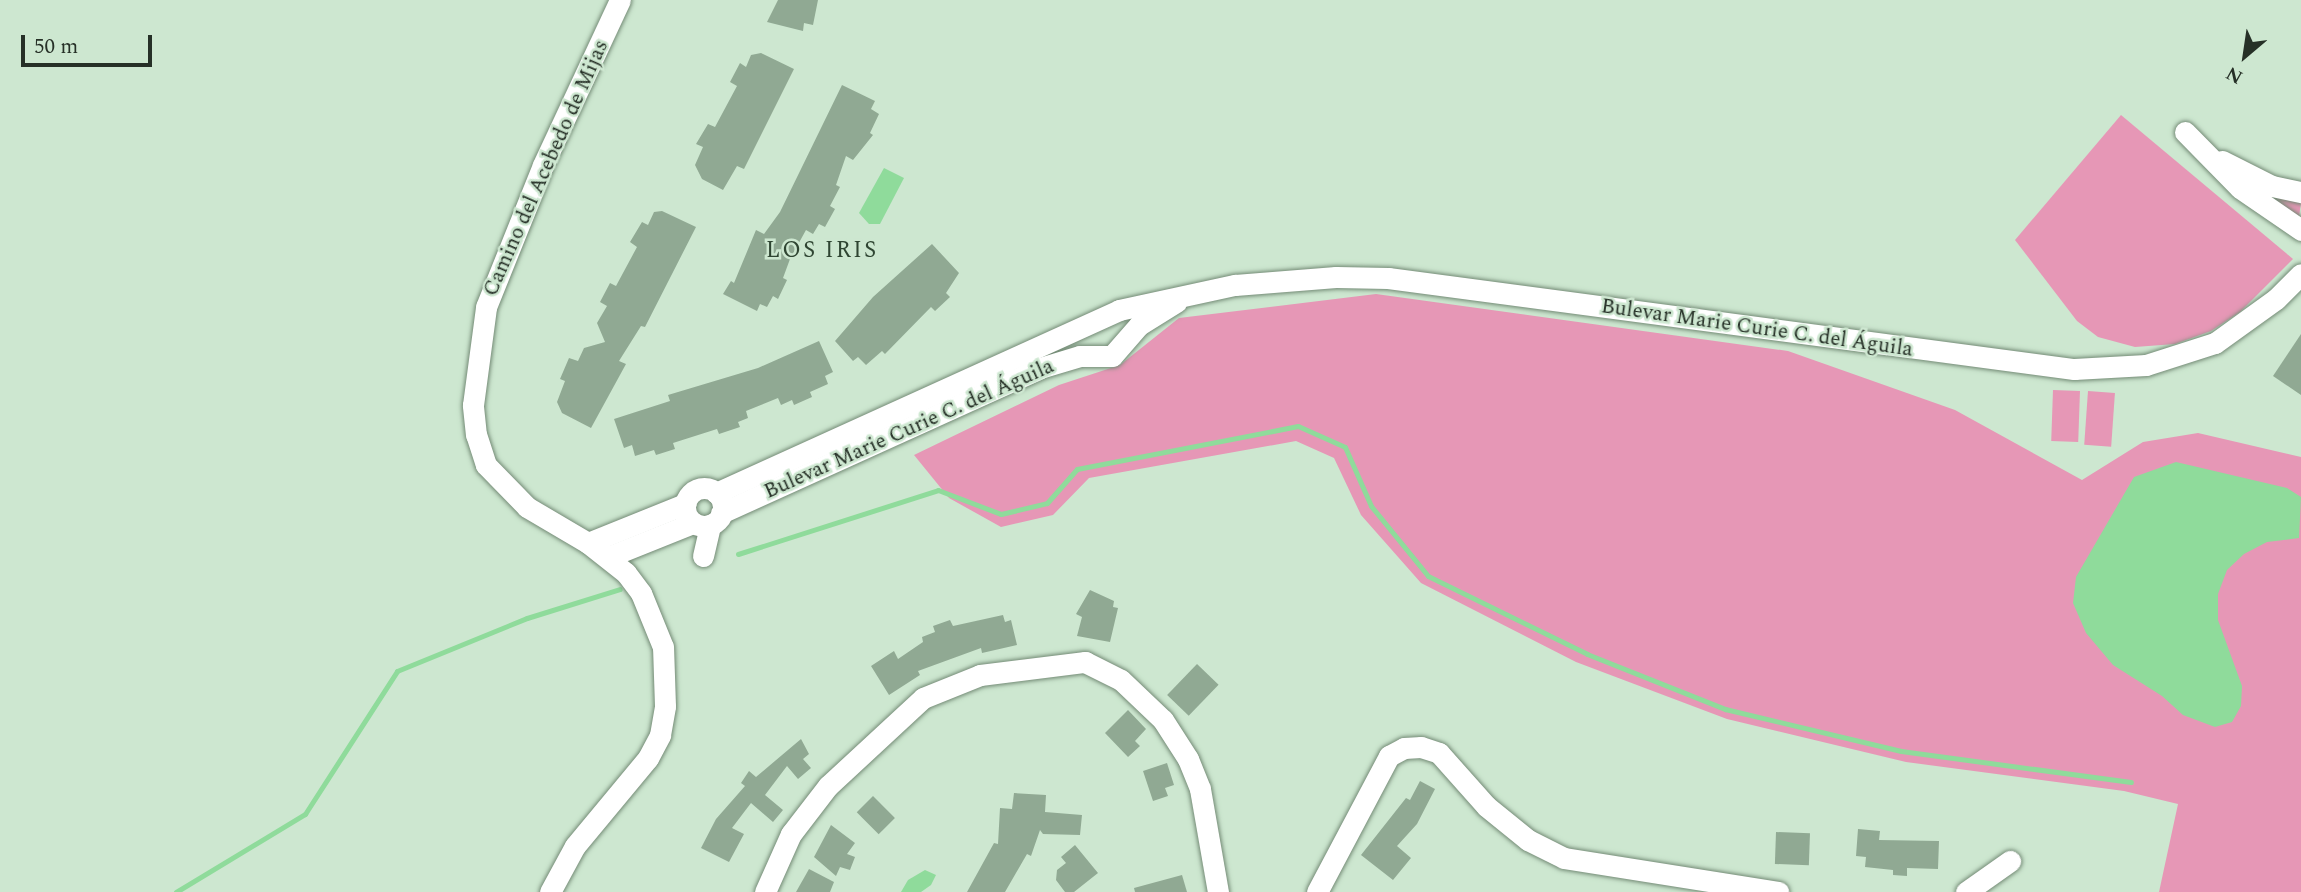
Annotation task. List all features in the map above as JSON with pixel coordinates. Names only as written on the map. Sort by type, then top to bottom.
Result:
[{"type":"street","name":"Camino del Acebedo de Mijas","points":[[550,892],[575,846],[648,758],[660,735],[665,706],[663,647],[641,593],[608,557],[527,506],[495,474],[475,435],[473,404],[486,307],[543,165],[621,0]]},
{"type":"street","points":[[2301,192],[2272,186],[2240,171],[2185,132],[2240,188],[2301,230]]},
{"type":"street","name":"Bulevar Marie Curie C. del Águila","points":[[705,512],[1093,322],[1148,302],[1288,279],[1388,278],[2074,369],[2146,365],[2215,343],[2276,299],[2301,274]]},
{"type":"street","name":"Bulevar Marie Curie C. del Águila","points":[[705,512],[1040,368],[1080,356],[1112,356],[1139,325],[1187,295]]},
{"type":"street","points":[[1099,358],[1084,342],[1093,322],[1117,328],[1119,348]]},
{"type":"street","points":[[589,543],[705,512]]},
{"type":"street","points":[[703,556],[705,512]]},
{"type":"street","points":[[608,557],[705,512]]},
{"type":"street","points":[[765,892],[792,834],[828,786],[923,698],[980,675],[1041,664],[1085,663],[1121,680],[1163,720],[1188,759],[1200,789],[1218,892]]},
{"type":"street","points":[[1317,892],[1384,763],[1404,748],[1421,747],[1439,753],[1486,806],[1528,840],[1564,858],[1778,892]]},
{"type":"street","points":[[1966,892],[2010,861]]},
{"type":"shaded area","points":[[2121,115],[2293,259],[2240,312],[2211,331],[2175,344],[2135,347],[2098,337],[2077,321],[2015,240]]},
{"type":"shaded area","points":[[884,168],[904,178],[880,224],[869,224],[859,213]]},
{"type":"shaded area","points":[[2268,192],[2301,202],[2298,225],[2269,204]]},
{"type":"shaded area","points":[[1376,294],[1788,351],[1955,410],[2082,480],[2143,442],[2198,433],[2301,457],[2301,892],[2159,892],[2178,804],[2124,791],[1906,762],[1727,719],[1576,662],[1421,583],[1361,515],[1334,458],[1296,441],[1089,478],[1053,515],[1001,527],[949,498],[914,455],[1059,385],[1120,365],[1179,318]]},
{"type":"shaded area","points":[[2053,390],[2080,391],[2078,442],[2051,441]]},
{"type":"shaded area","points":[[2088,391],[2115,393],[2111,447],[2084,445]]},
{"type":"shaded area","points":[[2176,462],[2287,488],[2301,497],[2299,538],[2267,542],[2244,554],[2227,570],[2218,594],[2218,620],[2242,686],[2241,706],[2232,722],[2215,727],[2183,715],[2162,696],[2113,665],[2086,633],[2073,603],[2076,577],[2134,477]]},
{"type":"shaded area","points":[[925,870],[936,875],[931,885],[921,892],[901,892],[908,880]]},
{"type":"building","points":[[778,0],[818,0],[813,25],[804,23],[803,31],[767,22]]},
{"type":"building","points":[[761,53],[794,69],[744,169],[737,166],[723,190],[702,179],[695,165],[703,147],[696,144],[708,124],[715,127],[737,86],[730,82],[740,63],[746,67],[751,55]]},
{"type":"building","points":[[842,85],[875,101],[871,109],[879,114],[870,133],[873,135],[853,160],[846,156],[836,185],[840,187],[830,206],[835,209],[825,227],[819,224],[813,234],[806,230],[790,259],[783,278],[787,280],[778,299],[773,296],[767,307],[760,304],[757,311],[723,294],[731,281],[734,283],[756,230],[764,234],[780,212]]},
{"type":"building","points":[[662,211],[696,227],[645,327],[641,326],[619,361],[626,364],[591,428],[562,413],[557,402],[565,381],[560,379],[569,358],[578,361],[584,348],[605,342],[597,323],[607,306],[600,302],[610,283],[616,286],[637,247],[630,242],[642,222],[648,225],[654,212]]},
{"type":"building","points":[[932,244],[959,273],[946,293],[950,297],[935,311],[931,307],[885,354],[882,351],[866,365],[858,357],[853,361],[835,341],[873,297]]},
{"type":"building","points":[[2301,334],[2301,395],[2273,376]]},
{"type":"building","points":[[819,341],[833,372],[825,376],[828,384],[810,392],[812,397],[794,405],[792,400],[781,405],[778,398],[746,411],[748,418],[738,422],[740,427],[719,434],[717,429],[673,443],[675,449],[656,455],[654,450],[635,456],[632,445],[624,448],[614,419],[670,401],[668,395],[758,368]]},
{"type":"building","points":[[1090,590],[1114,601],[1113,607],[1118,608],[1110,642],[1077,636],[1082,617],[1076,614]]},
{"type":"building","points":[[1003,615],[1005,622],[1011,620],[1017,645],[982,653],[981,648],[918,671],[920,675],[889,695],[871,666],[894,651],[898,659],[923,642],[922,637],[935,632],[933,626],[950,620],[953,626]]},
{"type":"building","points":[[1197,664],[1219,685],[1189,716],[1167,695]]},
{"type":"building","points":[[1128,710],[1146,729],[1135,741],[1140,746],[1128,757],[1105,733]]},
{"type":"building","points":[[801,739],[809,754],[803,759],[811,768],[798,779],[787,766],[765,795],[783,810],[773,822],[751,803],[732,828],[744,834],[729,862],[701,848],[716,819],[745,786],[741,783],[749,771],[756,777]]},
{"type":"building","points":[[1167,763],[1174,785],[1165,788],[1168,796],[1153,801],[1143,771]]},
{"type":"building","points":[[1420,781],[1435,789],[1417,824],[1397,846],[1411,858],[1393,880],[1361,855],[1406,798],[1410,800]]},
{"type":"building","points":[[1014,793],[1046,795],[1045,812],[1082,815],[1080,835],[1043,834],[1040,830],[1031,856],[1027,854],[1005,892],[967,892],[994,843],[998,844],[1000,808],[1012,809]]},
{"type":"building","points":[[873,796],[895,818],[879,834],[857,812]]},
{"type":"building","points":[[831,825],[855,843],[847,854],[855,857],[850,870],[840,867],[836,876],[814,857]]},
{"type":"building","points":[[1858,829],[1880,831],[1879,840],[1939,841],[1938,869],[1907,868],[1907,876],[1893,875],[1893,870],[1865,867],[1866,857],[1856,856]]},
{"type":"building","points":[[1776,832],[1810,833],[1809,865],[1775,864]]},
{"type":"building","points":[[1075,845],[1098,873],[1074,892],[1065,892],[1056,880],[1057,870],[1066,863],[1061,857]]},
{"type":"building","points":[[809,869],[834,882],[830,892],[796,892]]},
{"type":"building","points":[[1182,875],[1187,892],[1135,892],[1134,888]]},
{"type":"waterway","points":[[738,554],[938,490],[1001,514],[1047,503],[1077,469],[1298,426],[1345,447],[1371,506],[1428,576],[1587,654],[1725,709],[1901,751],[2131,782]]},
{"type":"waterway","points":[[176,892],[305,814],[397,671],[527,618],[620,589]]},
{"type":"district","name":"LOS IRIS","points":[[822,251]]}]
